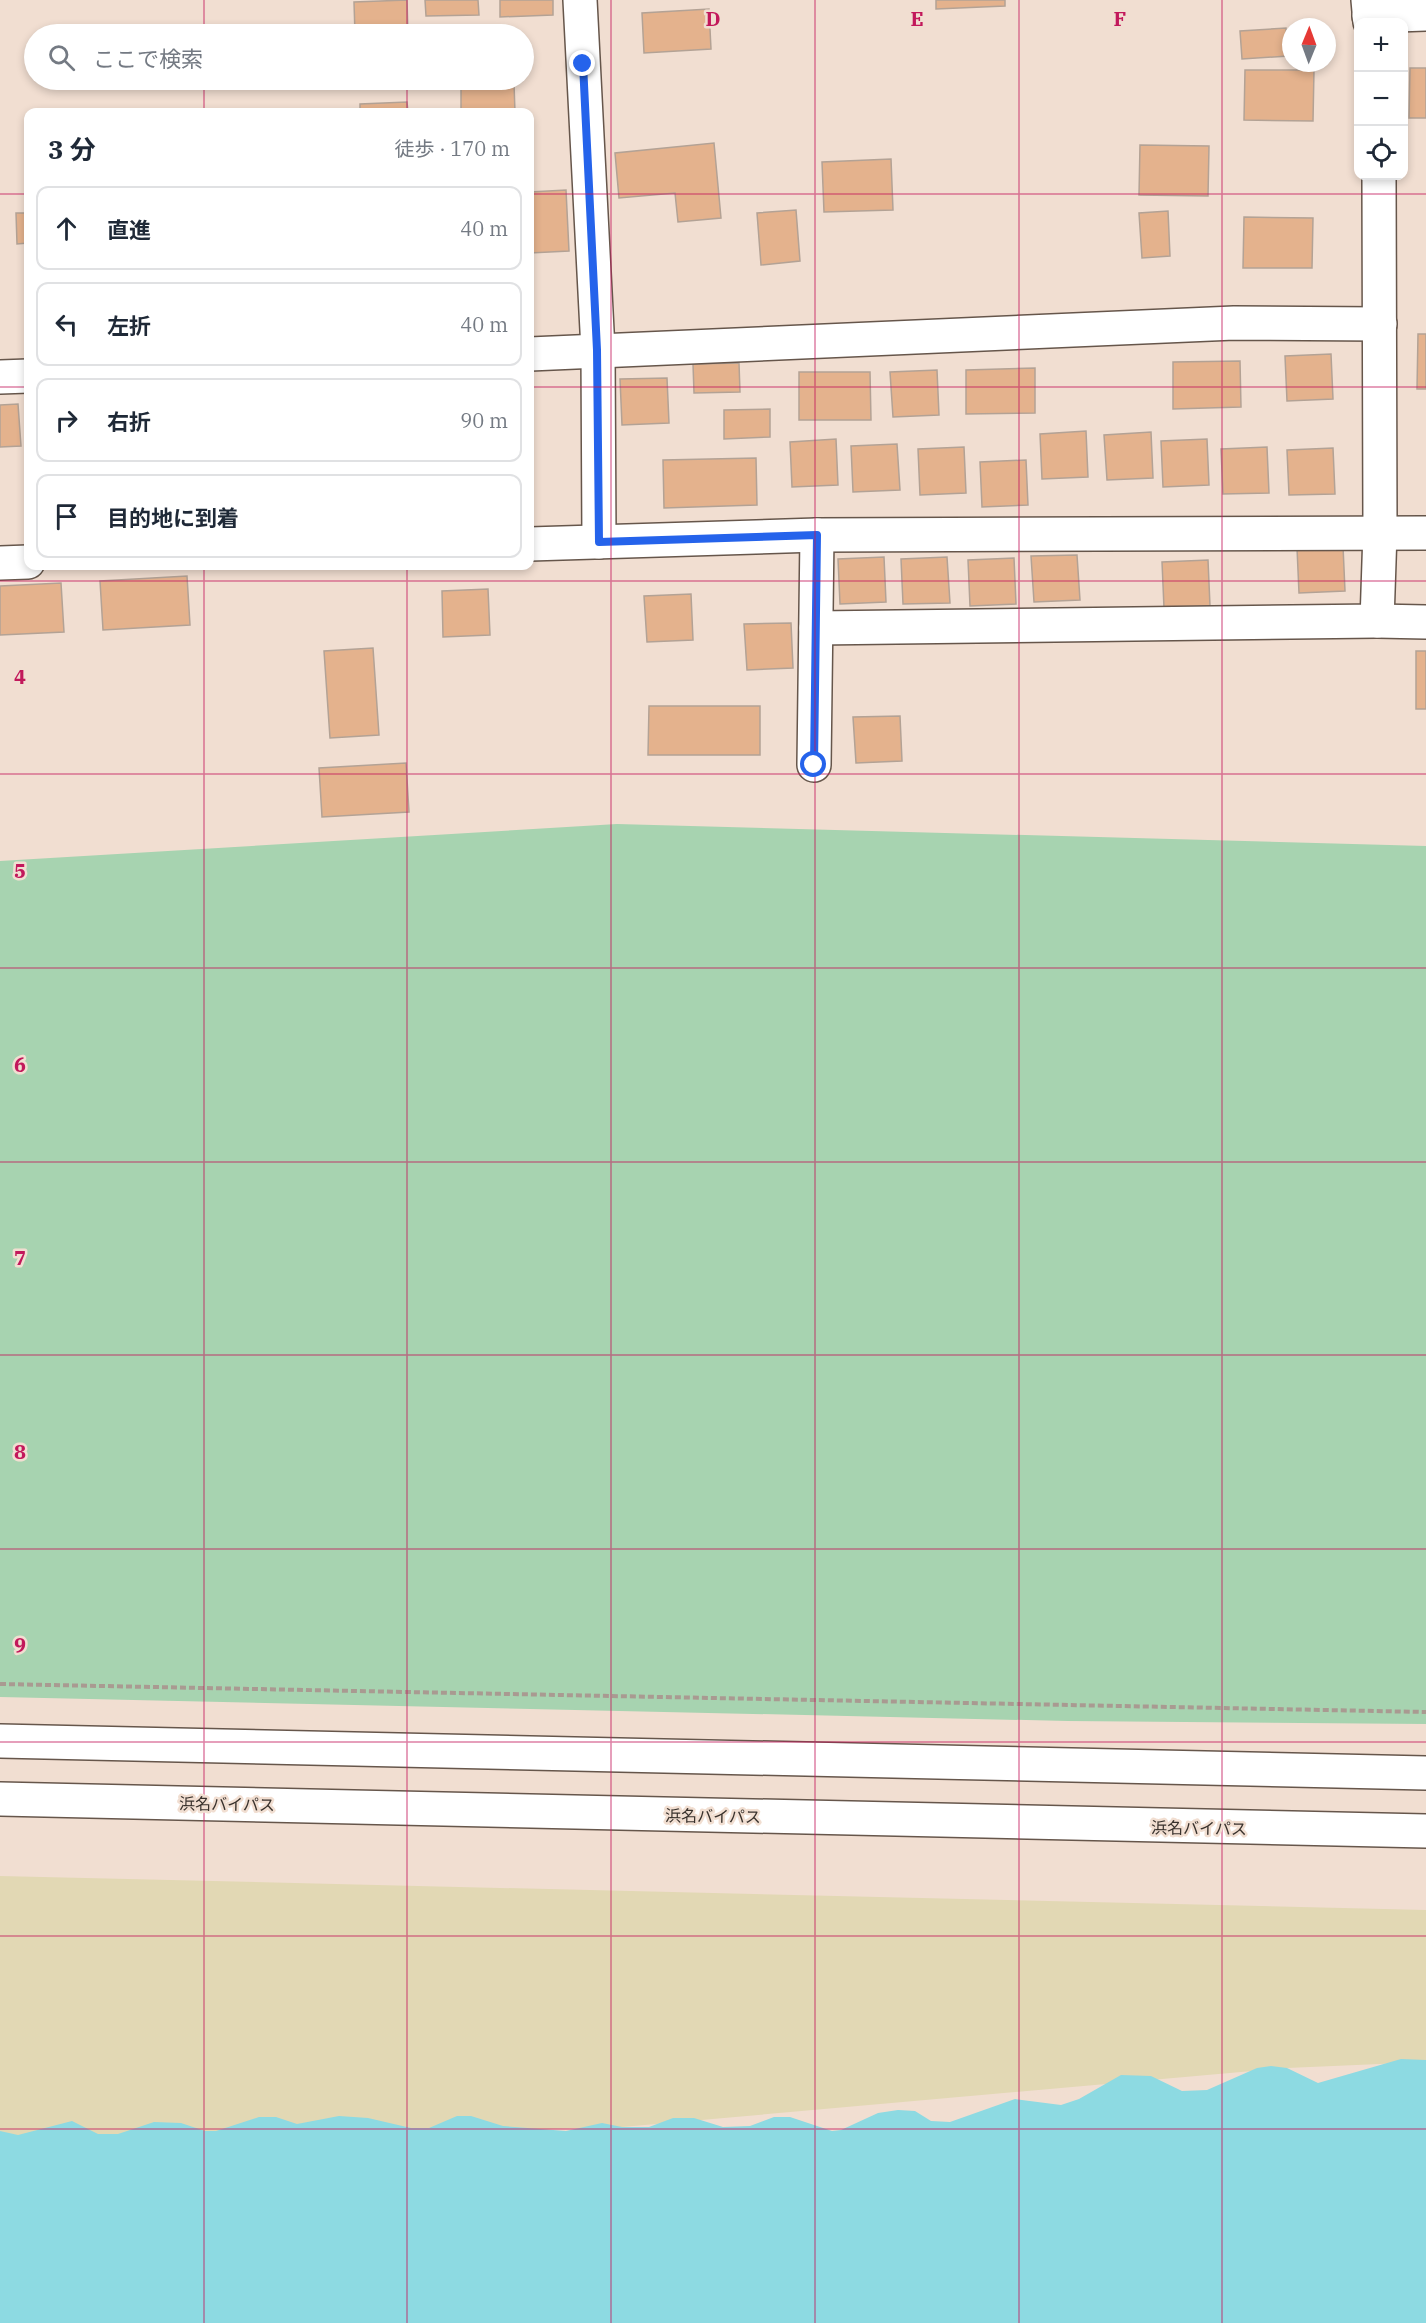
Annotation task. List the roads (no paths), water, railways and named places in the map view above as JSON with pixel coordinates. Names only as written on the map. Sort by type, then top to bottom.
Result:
[{"type":"main road","points":[[580,0],[597,350],[599,542]]},
{"type":"main road","points":[[1369,13],[1426,14]]},
{"type":"main road","points":[[1377,621],[1380,532],[1379,180]]},
{"type":"main road","points":[[534,354],[1234,323],[1380,324]]},
{"type":"main road","points":[[0,377],[24,376]]},
{"type":"main road","points":[[534,544],[817,535],[1426,533]]},
{"type":"main road","points":[[814,765],[817,535]]},
{"type":"main road","points":[[0,563],[24,562]]},
{"type":"main road","points":[[816,628],[1426,622]]},
{"type":"main road","points":[[0,1741],[1426,1773]]},
{"type":"main road","name":"浜名バイパス","points":[[0,1799],[1426,1832]]},
{"type":"water","points":[[1401,2059],[1426,2060],[1426,2323],[0,2323],[0,2131],[18,2135],[72,2121],[98,2134],[118,2134],[154,2122],[181,2123],[205,2131],[216,2131],[259,2117],[276,2117],[297,2124],[339,2116],[368,2118],[411,2128],[429,2128],[457,2116],[471,2116],[503,2126],[566,2131],[602,2123],[622,2127],[649,2127],[673,2118],[694,2118],[723,2127],[750,2126],[774,2117],[790,2117],[832,2131],[841,2130],[878,2113],[898,2110],[915,2111],[931,2121],[950,2122],[1015,2099],[1061,2105],[1079,2099],[1121,2075],[1151,2076],[1182,2091],[1207,2090],[1257,2068],[1271,2066],[1287,2068],[1318,2083]]}]
